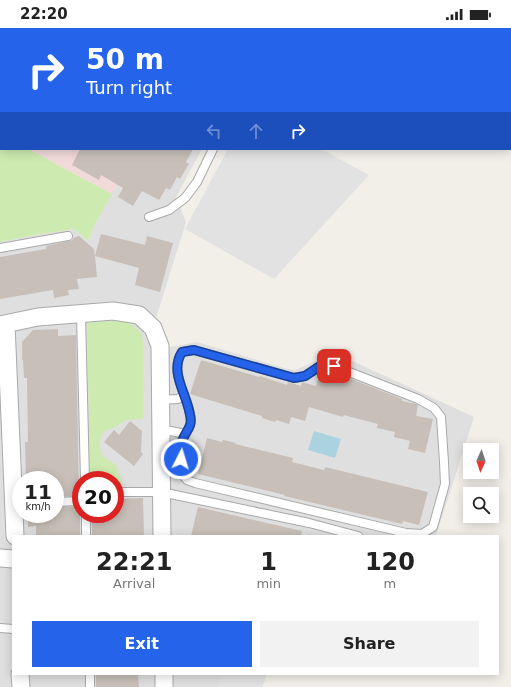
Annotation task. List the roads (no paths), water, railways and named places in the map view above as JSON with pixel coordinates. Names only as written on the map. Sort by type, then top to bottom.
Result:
[{"type":"street","points":[[14,471],[3,324],[38,317],[113,311],[139,315],[153,328],[160,346],[162,535]]},
{"type":"street","points":[[15,535],[16,523]]},
{"type":"street","points":[[0,558],[12,559]]},
{"type":"street","points":[[20,675],[21,687]]},
{"type":"street","points":[[164,675],[164,687]]},
{"type":"lane","points":[[149,216],[169,210],[185,198],[197,182],[213,150]]},
{"type":"lane","points":[[0,248],[68,236]]},
{"type":"lane","points":[[81,314],[85,471]]},
{"type":"lane","points":[[194,350],[294,378],[305,376],[320,366],[334,366],[418,399],[434,408],[441,417],[445,484],[433,527],[422,534],[406,533],[195,484],[187,480],[181,472],[180,446],[189,429],[191,421],[184,395],[178,377],[178,358],[182,352],[194,350]]},
{"type":"lane","points":[[160,400],[178,399],[184,395]]},
{"type":"lane","points":[[161,432],[171,431],[185,434]]},
{"type":"lane","points":[[124,492],[161,492],[309,523],[354,535]]},
{"type":"lane","points":[[86,523],[86,535]]},
{"type":"lane","points":[[0,628],[12,629]]},
{"type":"lane","points":[[90,675],[90,687]]},
{"type":"water","points":[[314,431],[341,439],[335,458],[308,450]]}]
